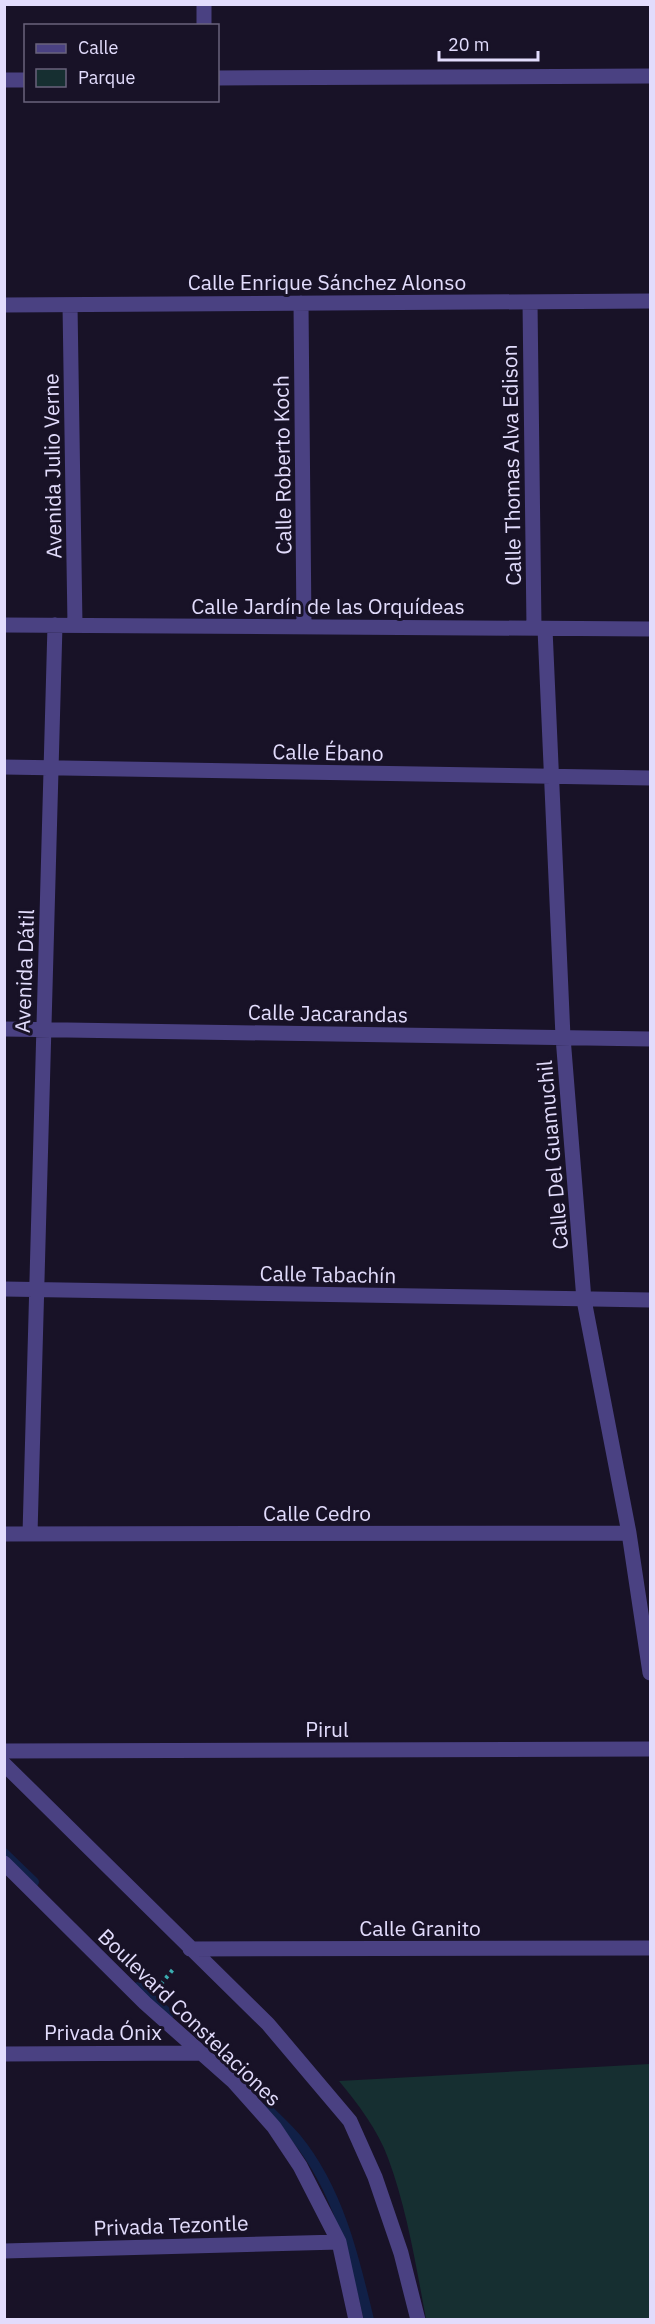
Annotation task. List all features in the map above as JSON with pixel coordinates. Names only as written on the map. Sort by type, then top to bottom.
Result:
[{"type":"street","points":[[204,4],[204,24]]},
{"type":"street","points":[[219,78],[651,76]]},
{"type":"street","points":[[4,80],[24,80]]},
{"type":"street","name":"Calle Enrique Sánchez Alonso","points":[[4,305],[651,301]]},
{"type":"street","name":"Calle Thomas Alva Edison","points":[[530,302],[539,628]]},
{"type":"street","name":"Calle Roberto Koch","points":[[301,303],[304,627]]},
{"type":"street","name":"Avenida Julio Verne","points":[[70,305],[75,625]]},
{"type":"street","name":"Calle Jardín de las Orquídeas","points":[[4,625],[651,629]]},
{"type":"street","name":"Avenida Dátil","points":[[30,1534],[55,626]]},
{"type":"street","name":"Calle Del Guamuchil","points":[[539,628],[551,777],[563,1037],[584,1300],[629,1533],[651,1673]]},
{"type":"street","name":"Calle Ébano","points":[[4,767],[651,778]]},
{"type":"street","name":"Calle Jacarandas","points":[[4,1029],[651,1039]]},
{"type":"street","name":"Calle Tabachín","points":[[4,1289],[651,1300]]},
{"type":"street","name":"Calle Cedro","points":[[4,1534],[629,1533]]},
{"type":"street","name":"Pirul","points":[[4,1750],[651,1749]]},
{"type":"street","points":[[4,1764],[268,2024],[350,2121],[375,2177],[398,2242],[418,2319]]},
{"type":"street","name":"Boulevard Constelaciones","points":[[4,1863],[145,2003],[234,2082],[274,2127],[300,2166],[339,2242],[356,2319]]},
{"type":"street","name":"Calle Granito","points":[[190,1949],[651,1948]]},
{"type":"street","name":"Privada Ónix","points":[[4,2054],[202,2053]]},
{"type":"street","name":"Privada Tezontle","points":[[4,2251],[339,2242]]},
{"type":"path","points":[[145,2003],[190,1949]]},
{"type":"green space","points":[[650,2064],[650,2319],[426,2319],[415,2258],[395,2177],[373,2127],[339,2081]]},
{"type":"waterway","points":[[4,1853],[34,1882]]},
{"type":"waterway","points":[[138,1987],[169,2014]]},
{"type":"waterway","points":[[267,2108],[296,2138],[311,2158],[334,2201],[343,2224],[369,2320]]}]
